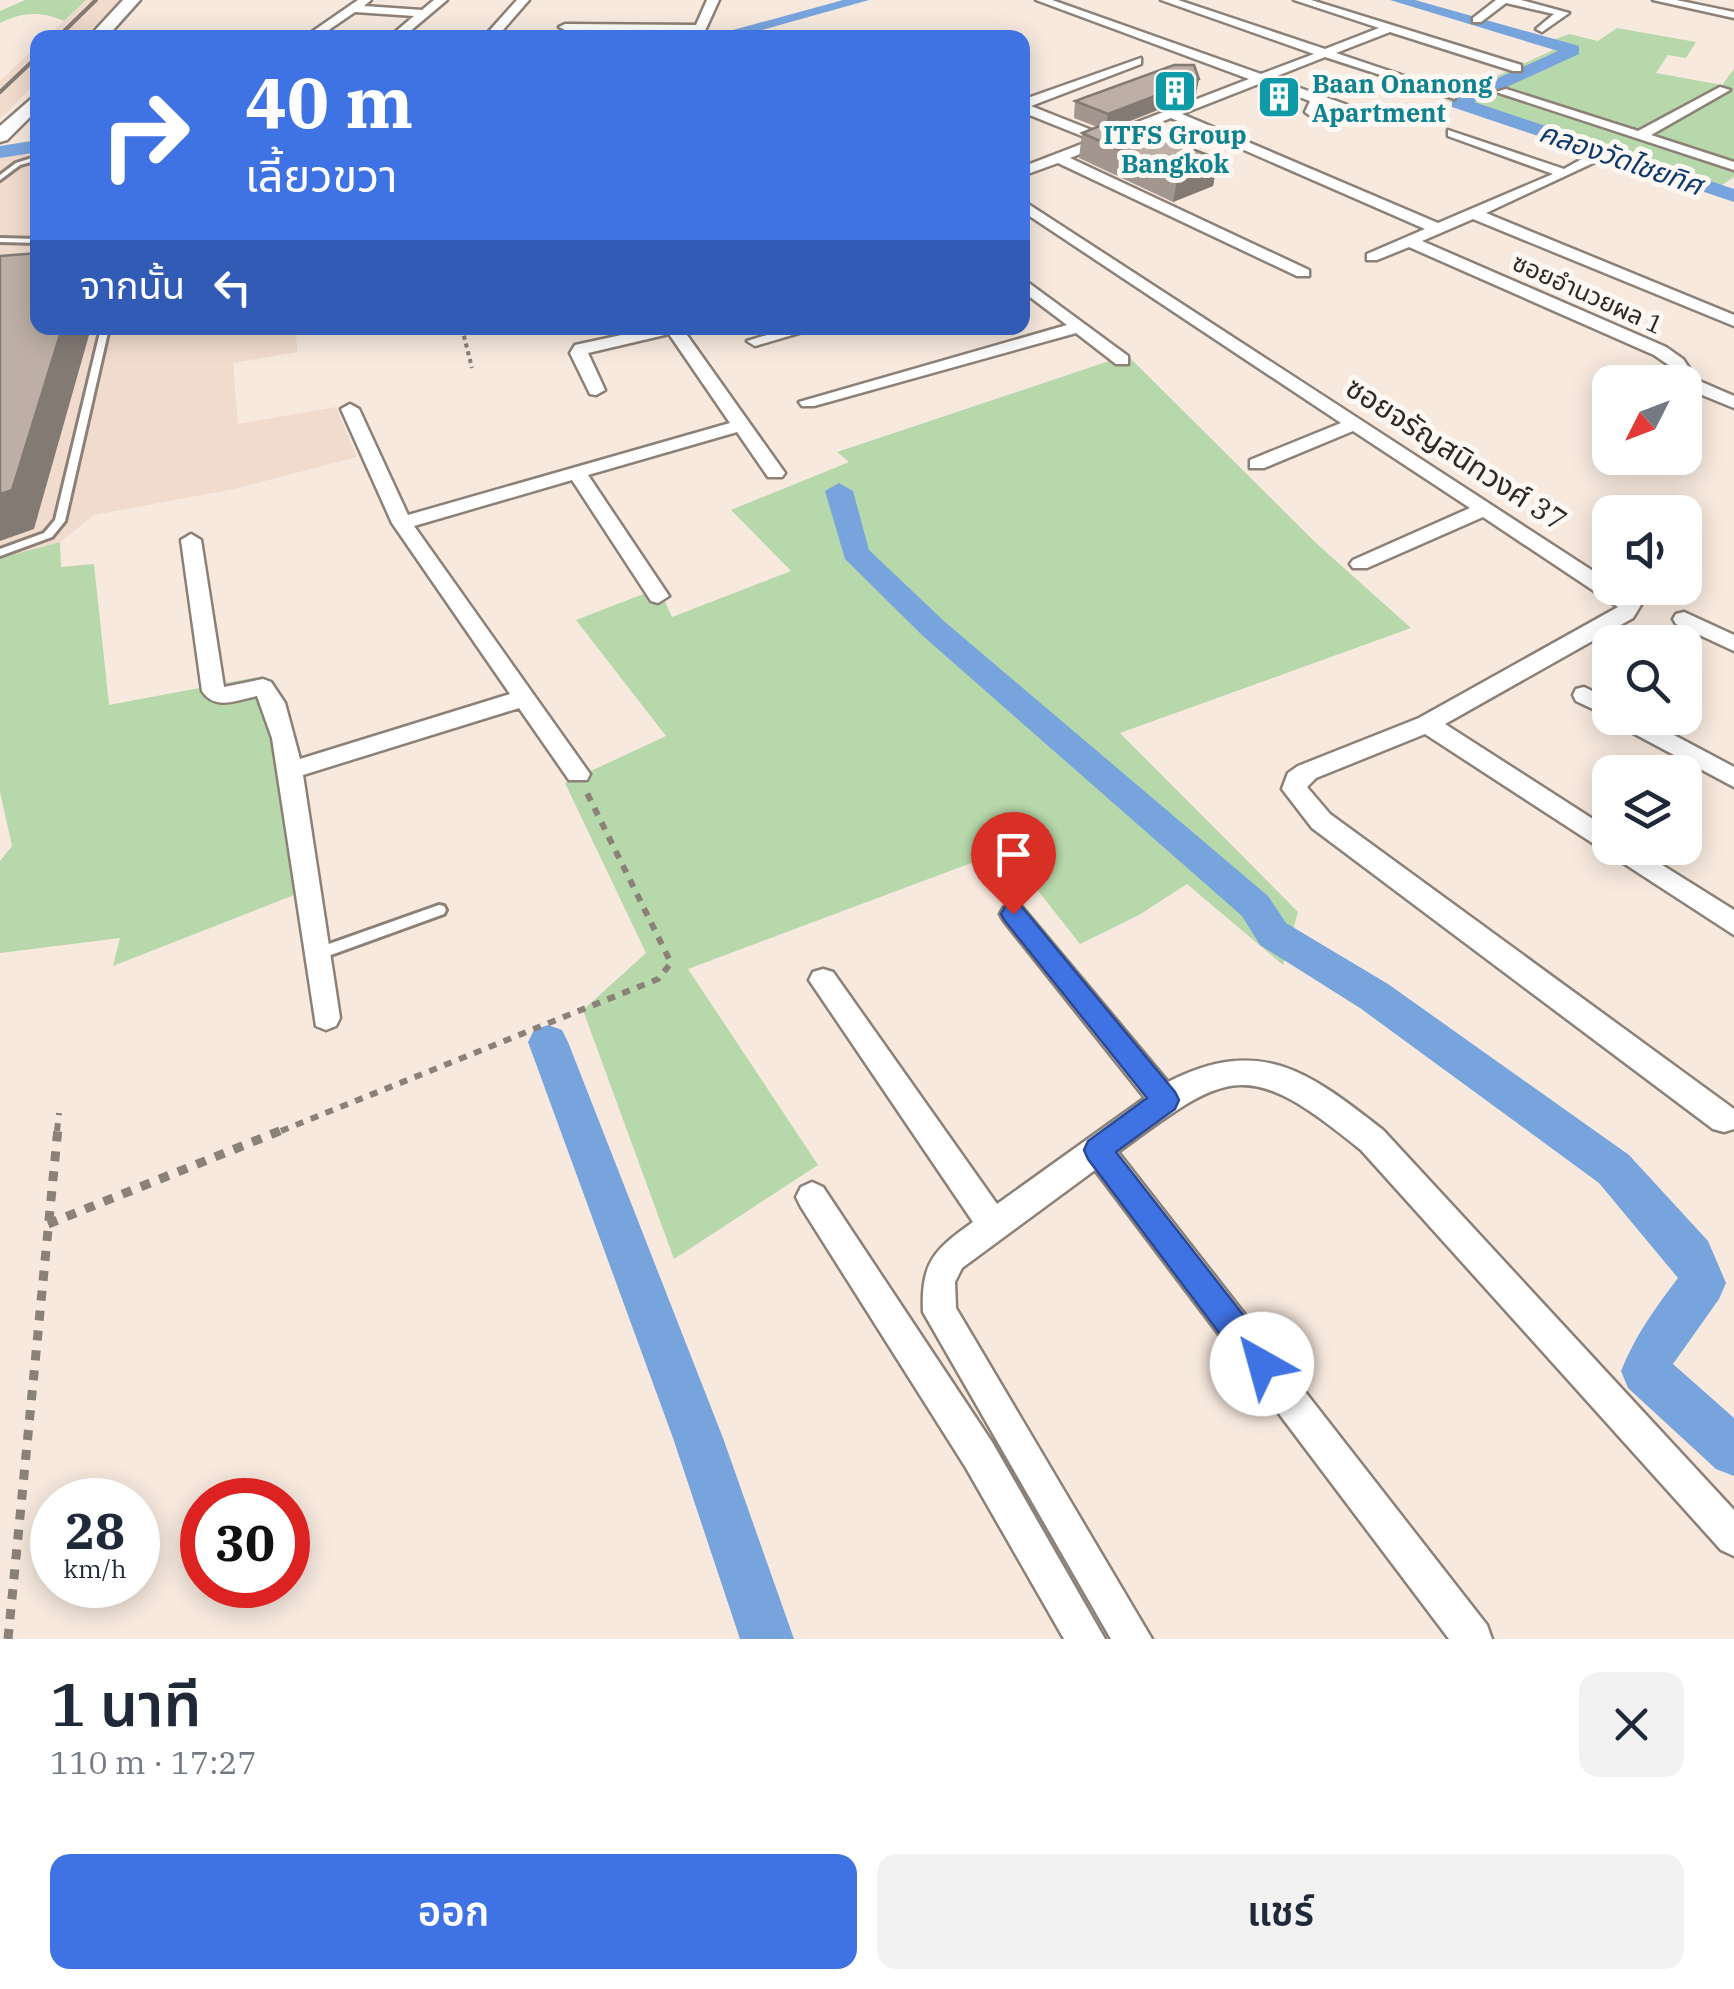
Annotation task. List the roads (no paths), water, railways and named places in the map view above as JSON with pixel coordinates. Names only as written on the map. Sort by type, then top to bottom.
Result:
[{"type":"main road","points":[[104,30],[132,0]]},
{"type":"main road","points":[[0,136],[30,106]]},
{"type":"street","points":[[320,30],[364,0]]},
{"type":"street","points":[[404,30],[442,0]]},
{"type":"street","points":[[496,30],[524,0]]},
{"type":"street","points":[[700,30],[713,0]]},
{"type":"street","points":[[1042,0],[1362,114]]},
{"type":"street","points":[[1167,0],[1451,96]]},
{"type":"street","points":[[1300,0],[1517,68]]},
{"type":"street","points":[[1477,20],[1505,0],[1563,13]]},
{"type":"street","points":[[1542,29],[1577,0]]},
{"type":"street","points":[[1658,0],[1734,15]]},
{"type":"street","points":[[352,8],[423,14]]},
{"type":"street","points":[[1701,26],[1714,11]]},
{"type":"street","points":[[564,27],[632,30]]},
{"type":"street","points":[[1030,169],[1390,28]]},
{"type":"street","points":[[1030,103],[1137,61]]},
{"type":"street","points":[[1639,136],[1724,90]]},
{"type":"street","points":[[1502,92],[1734,166]]},
{"type":"street","points":[[1321,100],[1311,112],[1326,122]]},
{"type":"street","points":[[1030,109],[1104,140]]},
{"type":"street","points":[[1172,114],[1439,229]]},
{"type":"street","points":[[1453,133],[1565,174]]},
{"type":"street","points":[[1372,257],[1565,174],[1601,154]]},
{"type":"street","points":[[1059,158],[1303,273]]},
{"type":"street","name":"ซอยจรัญสนิทวงศ์ 37","points":[[1030,209],[1630,605],[1625,612],[1427,724],[1306,772],[1296,779],[1294,789],[1321,821],[1724,1120]]},
{"type":"street","name":"ซอยอำนวยผล 1","points":[[1474,214],[1734,322]]},
{"type":"street","name":"ซอยอำนวยผล 1","points":[[1409,241],[1660,352],[1677,363],[1690,384],[1734,403]]},
{"type":"street","points":[[1030,289],[1122,360]]},
{"type":"street","points":[[808,402],[1079,327]]},
{"type":"street","points":[[596,390],[579,353],[581,349],[642,335]]},
{"type":"street","points":[[678,335],[775,473]]},
{"type":"street","points":[[754,341],[779,335]]},
{"type":"street","points":[[350,409],[402,522],[578,774]]},
{"type":"street","points":[[1257,464],[1356,423]]},
{"type":"street","points":[[402,522],[742,426]]},
{"type":"street","points":[[577,472],[658,596]]},
{"type":"street","points":[[1360,564],[1487,508]]},
{"type":"street","points":[[191,540],[213,691],[218,696],[253,688],[269,690],[291,770],[326,1018]]},
{"type":"street","points":[[1684,619],[1734,644]]},
{"type":"street","points":[[1584,695],[1592,700]]},
{"type":"street","points":[[291,770],[525,698]]},
{"type":"street","points":[[1427,724],[1592,831]]},
{"type":"street","points":[[1655,735],[1734,778]]},
{"type":"street","points":[[1642,865],[1734,924]]},
{"type":"street","points":[[1013,914],[1166,1100]]},
{"type":"street","points":[[823,980],[994,1226]]},
{"type":"street","points":[[1132,1639],[940,1312],[938,1280],[951,1257],[1166,1100],[1197,1079],[1234,1070],[1270,1072],[1319,1097],[1372,1140],[1734,1538]]},
{"type":"street","points":[[1098,1150],[1473,1639]]},
{"type":"street","points":[[812,1196],[979,1455],[1086,1639]]},
{"type":"lane","points":[[0,178],[30,160]]},
{"type":"lane","points":[[0,240],[30,242]]},
{"type":"lane","points":[[0,553],[48,536],[60,521],[103,335]]},
{"type":"lane","points":[[317,954],[439,910]]},
{"type":"waterway","name":"คลองวัดไชยทิศ","points":[[743,30],[861,0]]},
{"type":"waterway","name":"คลองวัดไชยทิศ","points":[[1398,0],[1573,50],[1458,103],[1734,196]]},
{"type":"waterway","name":"คลองวัดไชยทิศ","points":[[0,152],[30,147]]},
{"type":"waterway","points":[[839,491],[855,553],[934,629],[1255,906],[1273,934],[1374,996],[1614,1169],[1692,1256],[1703,1283],[1659,1342],[1645,1371],[1734,1451]]},
{"type":"waterway","points":[[548,1042],[698,1438],[767,1639]]},
{"type":"railway","points":[[65,30],[96,0]]},
{"type":"railway","points":[[0,92],[30,64]]},
{"type":"place","name":"ITFS Group Bangkok","points":[[1175,91]]},
{"type":"place","name":"Baan Onanong Apartment","points":[[1279,97]]}]
